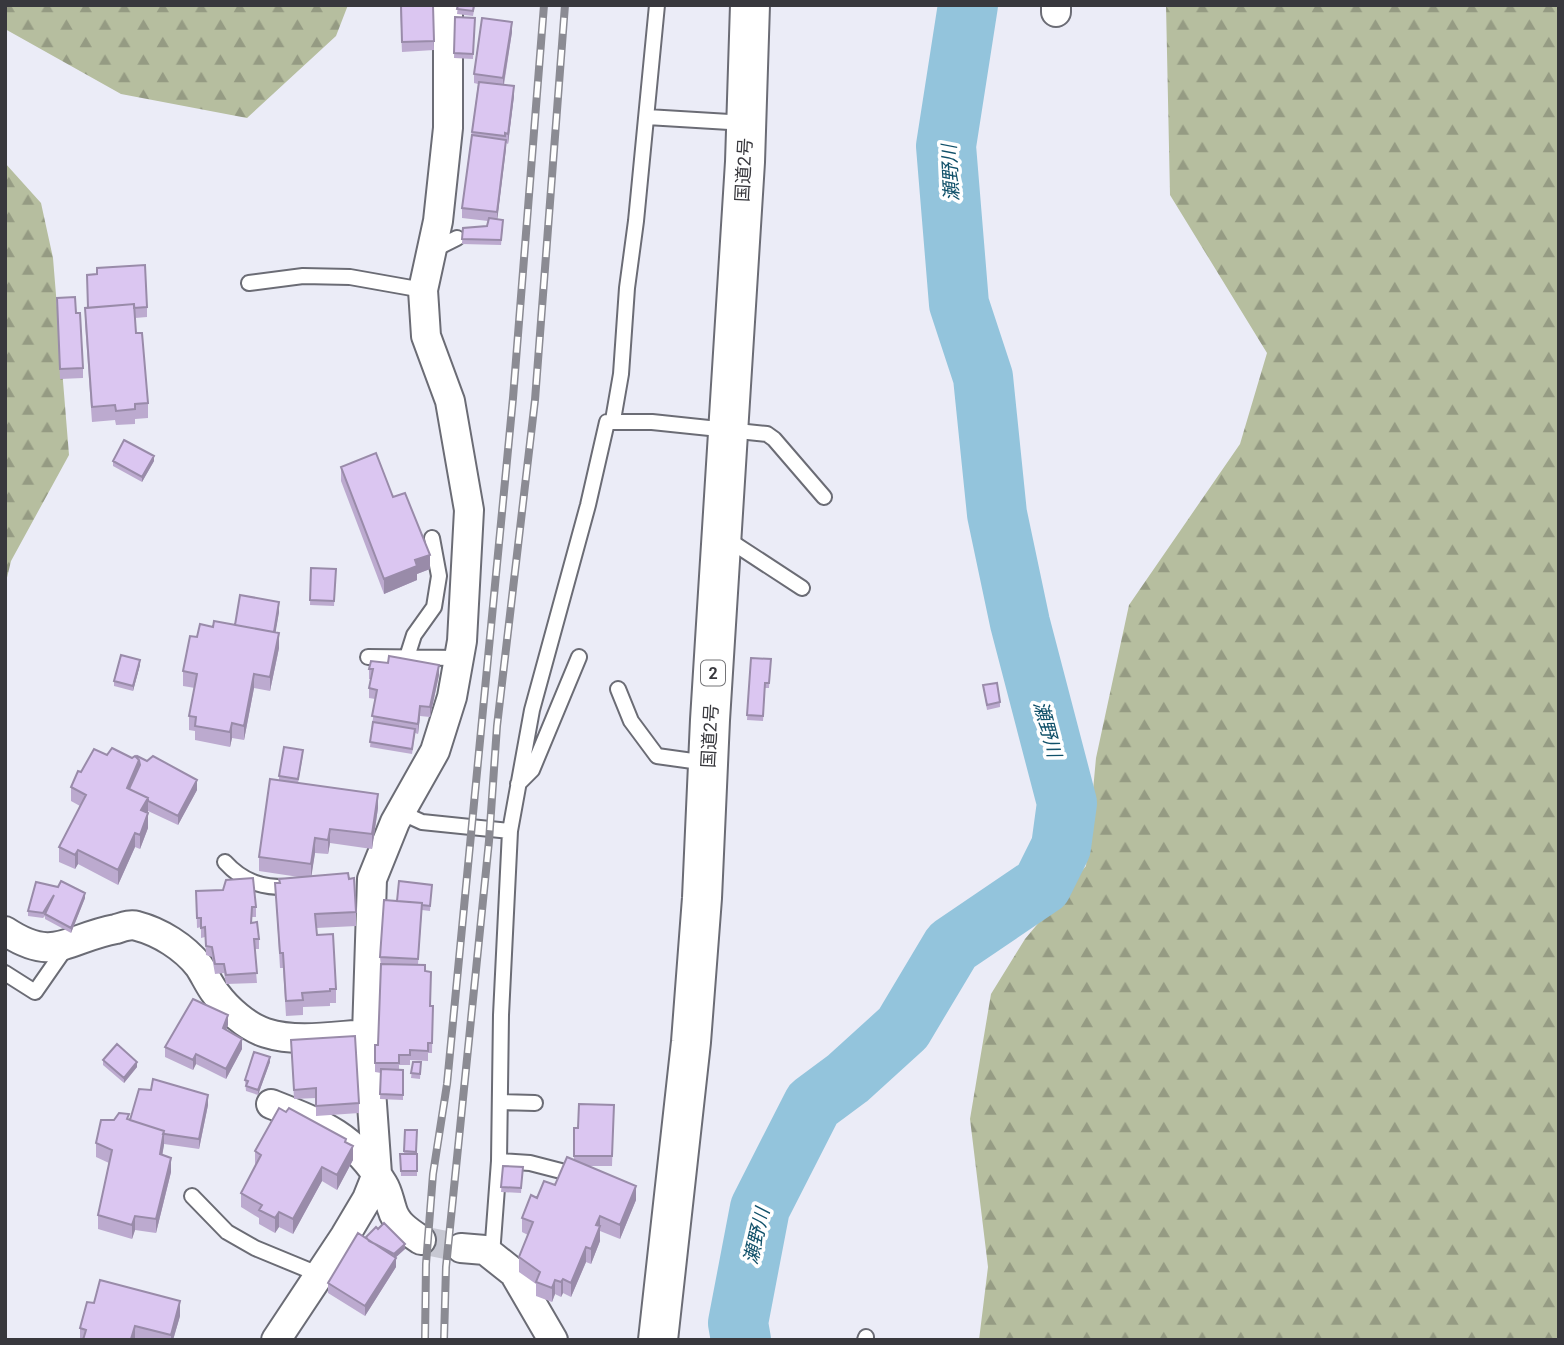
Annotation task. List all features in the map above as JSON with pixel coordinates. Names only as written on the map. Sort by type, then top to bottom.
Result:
[{"type":"highway","name":"国道2号","points":[[658,1340],[691,1042],[702,898],[746,123],[750,5]]},
{"type":"street","points":[[276,1340],[345,1236],[367,1199],[377,1174],[367,1034],[367,878],[435,751],[452,697],[462,641],[469,510],[450,401],[426,335],[423,290],[438,221],[448,128],[447,5]]},
{"type":"street","points":[[5,931],[21,942],[54,948],[99,932],[134,925],[161,935],[184,951],[199,966],[223,1003],[247,1023],[264,1032],[286,1038],[367,1034]]},
{"type":"street","points":[[271,1104],[320,1124],[341,1136],[363,1154],[385,1186],[393,1212],[403,1228],[421,1240]]},
{"type":"street","points":[[461,1248],[485,1250],[514,1273],[553,1340]]},
{"type":"lane","points":[[613,420],[621,374],[627,288],[657,5]]},
{"type":"lane","points":[[647,117],[746,123]]},
{"type":"lane","points":[[432,251],[457,238]]},
{"type":"lane","points":[[249,283],[303,276],[350,277],[423,290]]},
{"type":"lane","points":[[492,1255],[499,1161],[500,1015],[510,831],[543,664],[588,505],[607,422],[613,420],[766,434],[774,439],[824,497]]},
{"type":"lane","points":[[722,536],[802,588]]},
{"type":"lane","points":[[407,657],[414,635],[434,607],[439,576],[432,538]]},
{"type":"lane","points":[[368,657],[459,658]]},
{"type":"lane","points":[[517,785],[533,770],[579,657]]},
{"type":"lane","points":[[618,689],[631,721],[657,755],[708,763]]},
{"type":"lane","points":[[400,812],[422,822],[510,831]]},
{"type":"lane","points":[[225,862],[250,883],[264,887],[290,888],[308,884]]},
{"type":"lane","points":[[5,973],[35,992],[68,944]]},
{"type":"lane","points":[[500,1102],[534,1103]]},
{"type":"lane","points":[[499,1161],[530,1163],[561,1171]]},
{"type":"lane","points":[[192,1196],[227,1232],[255,1248],[318,1274]]},
{"type":"green space","points":[[5,5],[348,5],[336,36],[247,118],[121,94],[5,29]]},
{"type":"green space","points":[[1166,5],[1559,5],[1559,1340],[979,1340],[988,1267],[970,1119],[991,994],[1025,939],[1086,866],[1096,758],[1129,605],[1240,444],[1267,353],[1170,195]]},
{"type":"green space","points":[[5,163],[41,203],[53,258],[69,455],[11,561],[5,586]]},
{"type":"building","points":[[401,5],[433,5],[434,41],[402,42]]},
{"type":"building","points":[[458,5],[474,5],[473,11],[457,9]]},
{"type":"building","points":[[455,17],[475,18],[473,54],[454,53]]},
{"type":"building","points":[[482,18],[512,22],[503,78],[474,74]]},
{"type":"building","points":[[479,82],[514,86],[508,134],[505,133],[505,136],[472,132]]},
{"type":"building","points":[[472,135],[506,140],[497,212],[462,208]]},
{"type":"building","points":[[489,218],[503,220],[501,240],[462,239],[463,228],[487,226]]},
{"type":"building","points":[[145,265],[147,307],[134,308],[134,304],[88,308],[87,275],[97,274],[97,268]]},
{"type":"building","points":[[75,297],[76,313],[80,313],[83,368],[60,369],[57,298]]},
{"type":"building","points":[[134,304],[136,333],[142,333],[148,403],[135,404],[135,409],[116,411],[115,405],[92,407],[85,308]]},
{"type":"building","points":[[124,440],[154,456],[142,477],[113,461]]},
{"type":"building","points":[[376,453],[393,497],[405,493],[430,555],[415,560],[417,566],[384,579],[341,467]]},
{"type":"building","points":[[311,568],[336,569],[334,601],[310,600]]},
{"type":"building","points":[[240,595],[279,602],[274,632],[235,625]]},
{"type":"building","points":[[214,621],[279,633],[270,677],[254,674],[244,726],[232,723],[230,732],[195,726],[196,717],[189,716],[197,674],[183,671],[190,636],[197,637],[200,624],[213,627]]},
{"type":"building","points":[[121,655],[140,660],[133,686],[114,681]]},
{"type":"building","points":[[389,656],[439,665],[430,707],[420,706],[418,724],[372,716],[377,690],[369,688],[373,669],[369,669],[371,661],[388,663]]},
{"type":"building","points":[[751,658],[771,659],[769,683],[765,683],[763,716],[747,715]]},
{"type":"building","points":[[997,683],[1000,702],[987,705],[983,685]]},
{"type":"building","points":[[373,722],[415,729],[412,749],[370,742]]},
{"type":"building","points":[[284,747],[303,750],[298,779],[279,776]]},
{"type":"building","points":[[112,748],[139,760],[127,788],[148,798],[141,810],[148,813],[140,835],[135,833],[118,870],[78,850],[75,855],[59,847],[86,795],[71,787],[78,771],[81,772],[94,749],[107,755]]},
{"type":"building","points":[[137,756],[147,761],[153,756],[197,780],[178,816],[129,789],[140,765]]},
{"type":"building","points":[[270,779],[378,794],[372,834],[330,829],[328,840],[315,838],[311,864],[259,857]]},
{"type":"building","points":[[348,873],[349,879],[354,878],[356,912],[315,914],[317,935],[333,934],[336,989],[302,993],[303,1000],[286,1001],[275,883],[280,883],[279,879]]},
{"type":"building","points":[[253,878],[256,907],[252,907],[251,923],[257,922],[259,939],[254,939],[257,973],[226,975],[224,964],[215,964],[212,947],[206,946],[205,927],[201,928],[201,918],[197,918],[196,891],[223,890],[226,880]]},
{"type":"building","points":[[61,881],[85,893],[71,928],[45,914],[54,895],[43,913],[28,911],[36,882],[58,887]]},
{"type":"building","points":[[399,881],[432,885],[430,906],[397,901]]},
{"type":"building","points":[[384,900],[422,903],[418,959],[380,957]]},
{"type":"building","points":[[381,964],[425,965],[425,971],[431,972],[432,1043],[428,1043],[428,1051],[410,1050],[410,1055],[399,1055],[399,1063],[375,1063]]},
{"type":"building","points":[[193,999],[228,1015],[223,1028],[242,1039],[226,1069],[196,1054],[193,1060],[165,1047]]},
{"type":"building","points":[[355,1036],[359,1103],[316,1106],[316,1088],[294,1090],[291,1040]]},
{"type":"building","points":[[117,1044],[137,1062],[124,1078],[103,1060]]},
{"type":"building","points":[[254,1052],[270,1057],[258,1090],[246,1086],[248,1081],[245,1080]]},
{"type":"building","points":[[413,1062],[421,1062],[420,1074],[411,1073]]},
{"type":"building","points":[[381,1069],[403,1070],[403,1095],[380,1094]]},
{"type":"building","points":[[153,1079],[208,1095],[199,1139],[163,1134],[164,1131],[130,1120],[139,1089],[151,1090]]},
{"type":"building","points":[[579,1104],[614,1105],[612,1156],[574,1156],[574,1128],[578,1128]]},
{"type":"building","points":[[279,1108],[286,1112],[289,1108],[346,1139],[345,1142],[353,1146],[337,1175],[322,1167],[293,1219],[279,1212],[275,1218],[259,1210],[262,1205],[241,1193],[261,1155],[255,1151]]},
{"type":"building","points":[[119,1113],[129,1114],[127,1119],[164,1131],[160,1154],[171,1158],[156,1219],[135,1216],[132,1225],[98,1215],[112,1150],[96,1143],[101,1120],[114,1120]]},
{"type":"building","points":[[405,1130],[417,1130],[416,1152],[404,1151]]},
{"type":"building","points":[[400,1154],[417,1154],[417,1171],[401,1171]]},
{"type":"building","points":[[567,1157],[636,1186],[620,1225],[600,1216],[596,1225],[600,1226],[591,1249],[586,1247],[571,1283],[563,1279],[561,1282],[555,1280],[552,1288],[536,1282],[540,1272],[519,1257],[533,1222],[522,1218],[531,1195],[537,1198],[544,1181],[555,1185]]},
{"type":"building","points":[[503,1166],[523,1167],[521,1188],[501,1187]]},
{"type":"building","points":[[384,1223],[405,1244],[394,1254],[366,1237]]},
{"type":"building","points":[[358,1233],[396,1258],[365,1306],[328,1283]]},
{"type":"building","points":[[100,1280],[180,1301],[171,1335],[135,1326],[131,1339],[136,1340],[83,1340],[86,1330],[80,1328],[87,1302],[94,1303]]},
{"type":"waterway","name":"瀬野川","points":[[741,1340],[738,1323],[760,1208],[813,1104],[848,1078],[903,1028],[952,946],[1042,885],[1061,847],[1067,803],[1020,623],[997,514],[983,377],[959,304],[946,146],[968,5]]},
{"type":"tunnel","points":[[421,1240],[461,1248]]},
{"type":"railway","points":[[425,1340],[426,1264],[433,1174],[447,1084],[513,398],[544,5]]},
{"type":"railway","points":[[444,1340],[446,1267],[489,841],[497,726],[535,400],[565,5]]}]
